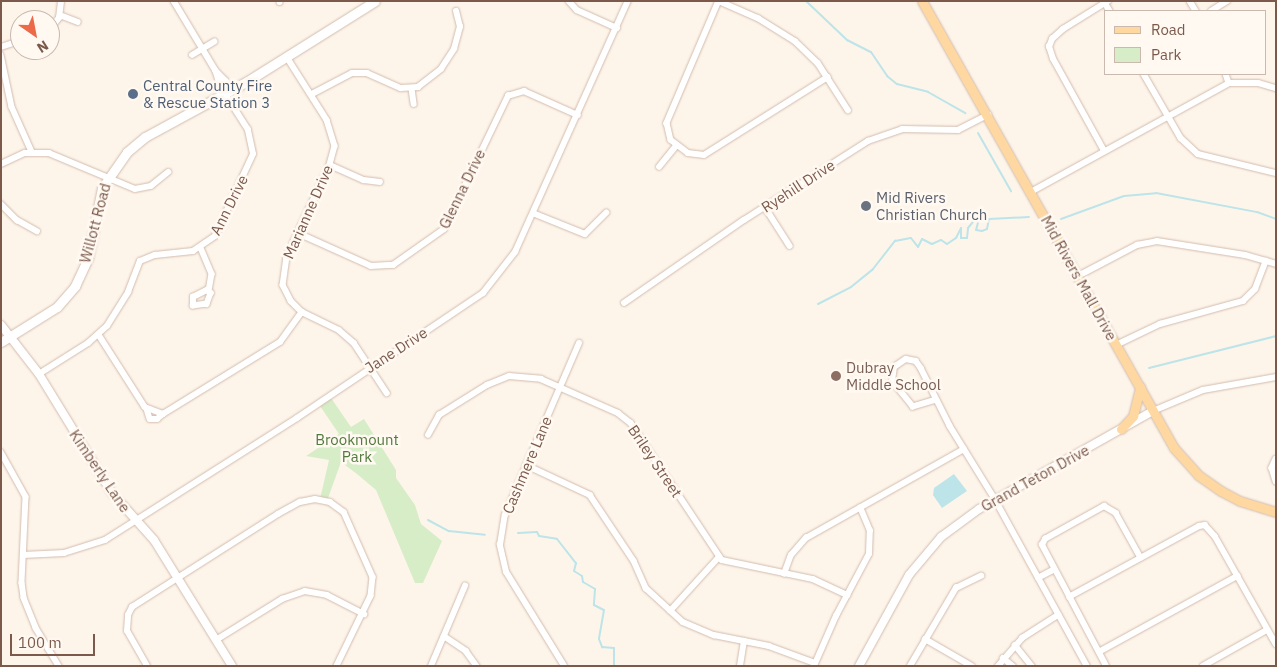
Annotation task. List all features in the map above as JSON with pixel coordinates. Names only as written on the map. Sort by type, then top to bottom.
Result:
[{"type":"main road","name":"Willott Road","points":[[1,342],[57,307],[78,280],[88,258],[106,179],[135,144],[287,56],[375,1]]},
{"type":"main road","name":"Mid Rivers Mall Drive","points":[[922,1],[988,115],[1174,448],[1198,475],[1240,501],[1276,512]]},
{"type":"main road","points":[[1121,429],[1133,416],[1140,387]]},
{"type":"street","points":[[61,1],[60,15],[78,22]]},
{"type":"street","points":[[174,1],[203,49]]},
{"type":"street","points":[[569,1],[577,10],[616,28]]},
{"type":"street","name":"Jane Drive","points":[[23,555],[77,551],[105,540],[297,418],[370,366],[483,293],[506,267],[533,213],[628,1]]},
{"type":"street","points":[[828,77],[704,155],[694,156],[677,145],[668,133],[668,117],[719,1],[786,34],[806,50],[828,77],[848,110]]},
{"type":"street","points":[[1213,10],[1227,1]]},
{"type":"street","points":[[1104,152],[1053,59],[1049,47],[1052,39],[1063,29],[1107,2]]},
{"type":"street","points":[[312,94],[340,77],[359,72],[375,76],[396,86],[412,88],[435,75],[454,49],[460,27],[456,11]]},
{"type":"street","points":[[192,55],[214,42]]},
{"type":"street","name":"Ann Drive","points":[[39,374],[99,335],[119,309],[140,261],[155,255],[184,253],[202,248],[220,228],[253,154],[248,130],[227,91],[220,84],[216,71],[203,49]]},
{"type":"street","points":[[1,55],[12,107],[32,152]]},
{"type":"street","name":"Marianne Drive","points":[[287,56],[333,131],[335,146],[330,165],[298,233],[282,275],[286,294],[302,312],[347,336],[370,366],[387,393]]},
{"type":"street","points":[[1145,75],[1181,138],[1198,154],[1276,173]]},
{"type":"street","points":[[1226,75],[1229,83]]},
{"type":"street","points":[[1031,192],[1229,83],[1258,83],[1276,88]]},
{"type":"street","points":[[412,88],[414,104]]},
{"type":"street","name":"Glenna Drive","points":[[298,233],[371,266],[394,265],[444,229],[508,96],[524,91],[578,114]]},
{"type":"street","name":"Ryehill Drive","points":[[624,303],[636,292],[868,141],[887,132],[912,128],[948,132],[988,115]]},
{"type":"street","points":[[659,167],[677,145]]},
{"type":"street","points":[[1,164],[32,152],[56,155],[129,189],[143,189],[160,182],[168,172]]},
{"type":"street","points":[[330,165],[364,180],[380,182]]},
{"type":"street","points":[[1,204],[16,220],[37,231]]},
{"type":"street","points":[[765,207],[790,246]]},
{"type":"street","points":[[533,213],[585,234],[606,213]]},
{"type":"street","points":[[1078,276],[1137,245],[1168,240],[1276,264]]},
{"type":"street","points":[[202,248],[212,274],[210,291]]},
{"type":"street","points":[[1116,345],[1160,324],[1243,301],[1255,289],[1266,261]]},
{"type":"street","points":[[99,335],[147,409],[163,414],[280,342],[302,312]]},
{"type":"street","name":"Kimberly Lane","points":[[1,325],[39,374],[112,493],[134,520],[154,540],[232,666]]},
{"type":"street","name":"Cashmere Lane","points":[[564,666],[514,585],[502,558],[501,528],[579,343]]},
{"type":"street","points":[[936,400],[913,407],[892,381],[893,370],[901,361],[911,360],[919,365],[936,400],[995,500],[1087,666]]},
{"type":"street","name":"Briley Street","points":[[428,435],[439,415],[499,379],[530,377],[560,387],[618,413],[637,430],[719,557]]},
{"type":"street","name":"Grand Teton Drive","points":[[859,666],[886,615],[923,556],[959,522],[1153,411],[1203,390],[1276,377]]},
{"type":"street","points":[[784,574],[797,545],[964,449]]},
{"type":"street","points":[[1,452],[26,497],[22,583],[28,612],[59,666]]},
{"type":"street","points":[[1276,459],[1272,466],[1276,481]]},
{"type":"street","points":[[526,465],[590,495],[634,561],[646,588],[670,611],[705,632],[744,641],[815,664],[866,562],[871,546],[870,531],[860,508]]},
{"type":"street","points":[[146,666],[127,631],[128,615],[139,601],[293,505],[315,499],[330,502],[344,512],[371,568],[373,588],[364,614],[337,666]]},
{"type":"street","points":[[1106,666],[1044,554],[1042,545],[1045,539],[1104,506],[1116,513],[1141,558]]},
{"type":"street","points":[[1069,598],[1205,525],[1212,530],[1276,644]]},
{"type":"street","points":[[670,611],[719,557],[732,565],[827,583],[848,595]]},
{"type":"street","points":[[1038,578],[1053,570]]},
{"type":"street","points":[[910,666],[956,588],[981,576]]},
{"type":"street","points":[[1099,652],[1237,576]]},
{"type":"street","points":[[431,666],[465,586]]},
{"type":"street","points":[[216,640],[282,599],[305,591],[327,595],[364,614]]},
{"type":"street","points":[[998,666],[1014,645],[1058,615]]},
{"type":"street","points":[[1203,666],[1267,630]]},
{"type":"street","points":[[444,636],[466,651],[477,666]]},
{"type":"street","points":[[925,639],[972,666]]},
{"type":"street","points":[[740,666],[744,641]]},
{"type":"street","points":[[1014,645],[1032,666]]},
{"type":"street","points":[[1003,658],[1013,666]]},
{"type":"green space","name":"Brookmount Park","points":[[329,395],[351,427],[364,419],[396,470],[396,478],[415,505],[421,524],[442,541],[423,583],[415,583],[376,490],[357,474],[341,462],[327,501],[320,499],[329,460],[306,456],[339,434],[318,403]]},
{"type":"water","points":[[954,474],[967,491],[942,508],[933,495],[934,488]]},
{"type":"waterway","points":[[806,1],[847,40],[871,52],[887,76],[897,84],[928,92],[965,113]]},
{"type":"waterway","points":[[978,133],[1011,191]]},
{"type":"waterway","points":[[1061,219],[1124,196],[1156,193],[1257,212],[1276,219]]},
{"type":"waterway","points":[[818,304],[851,287],[873,269],[895,241],[911,238],[918,247],[922,239],[932,244],[941,240],[947,244],[956,238],[961,228],[961,238],[967,238],[968,228],[976,218],[979,219],[976,230],[982,231],[987,229],[989,219],[1029,217]]},
{"type":"waterway","points":[[1149,368],[1276,336]]},
{"type":"waterway","points":[[428,520],[449,531],[485,535]]},
{"type":"waterway","points":[[518,533],[537,532],[539,536],[557,539],[576,563],[574,571],[582,576],[583,582],[595,589],[594,605],[604,610],[599,639],[602,647],[614,648],[614,666]]},
{"type":"place","name":"Central County Fire & Rescue Station 3","points":[[133,94]]},
{"type":"place","name":"Mid Rivers Christian Church","points":[[866,206]]},
{"type":"place","name":"Dubray Middle School","points":[[836,376]]}]
